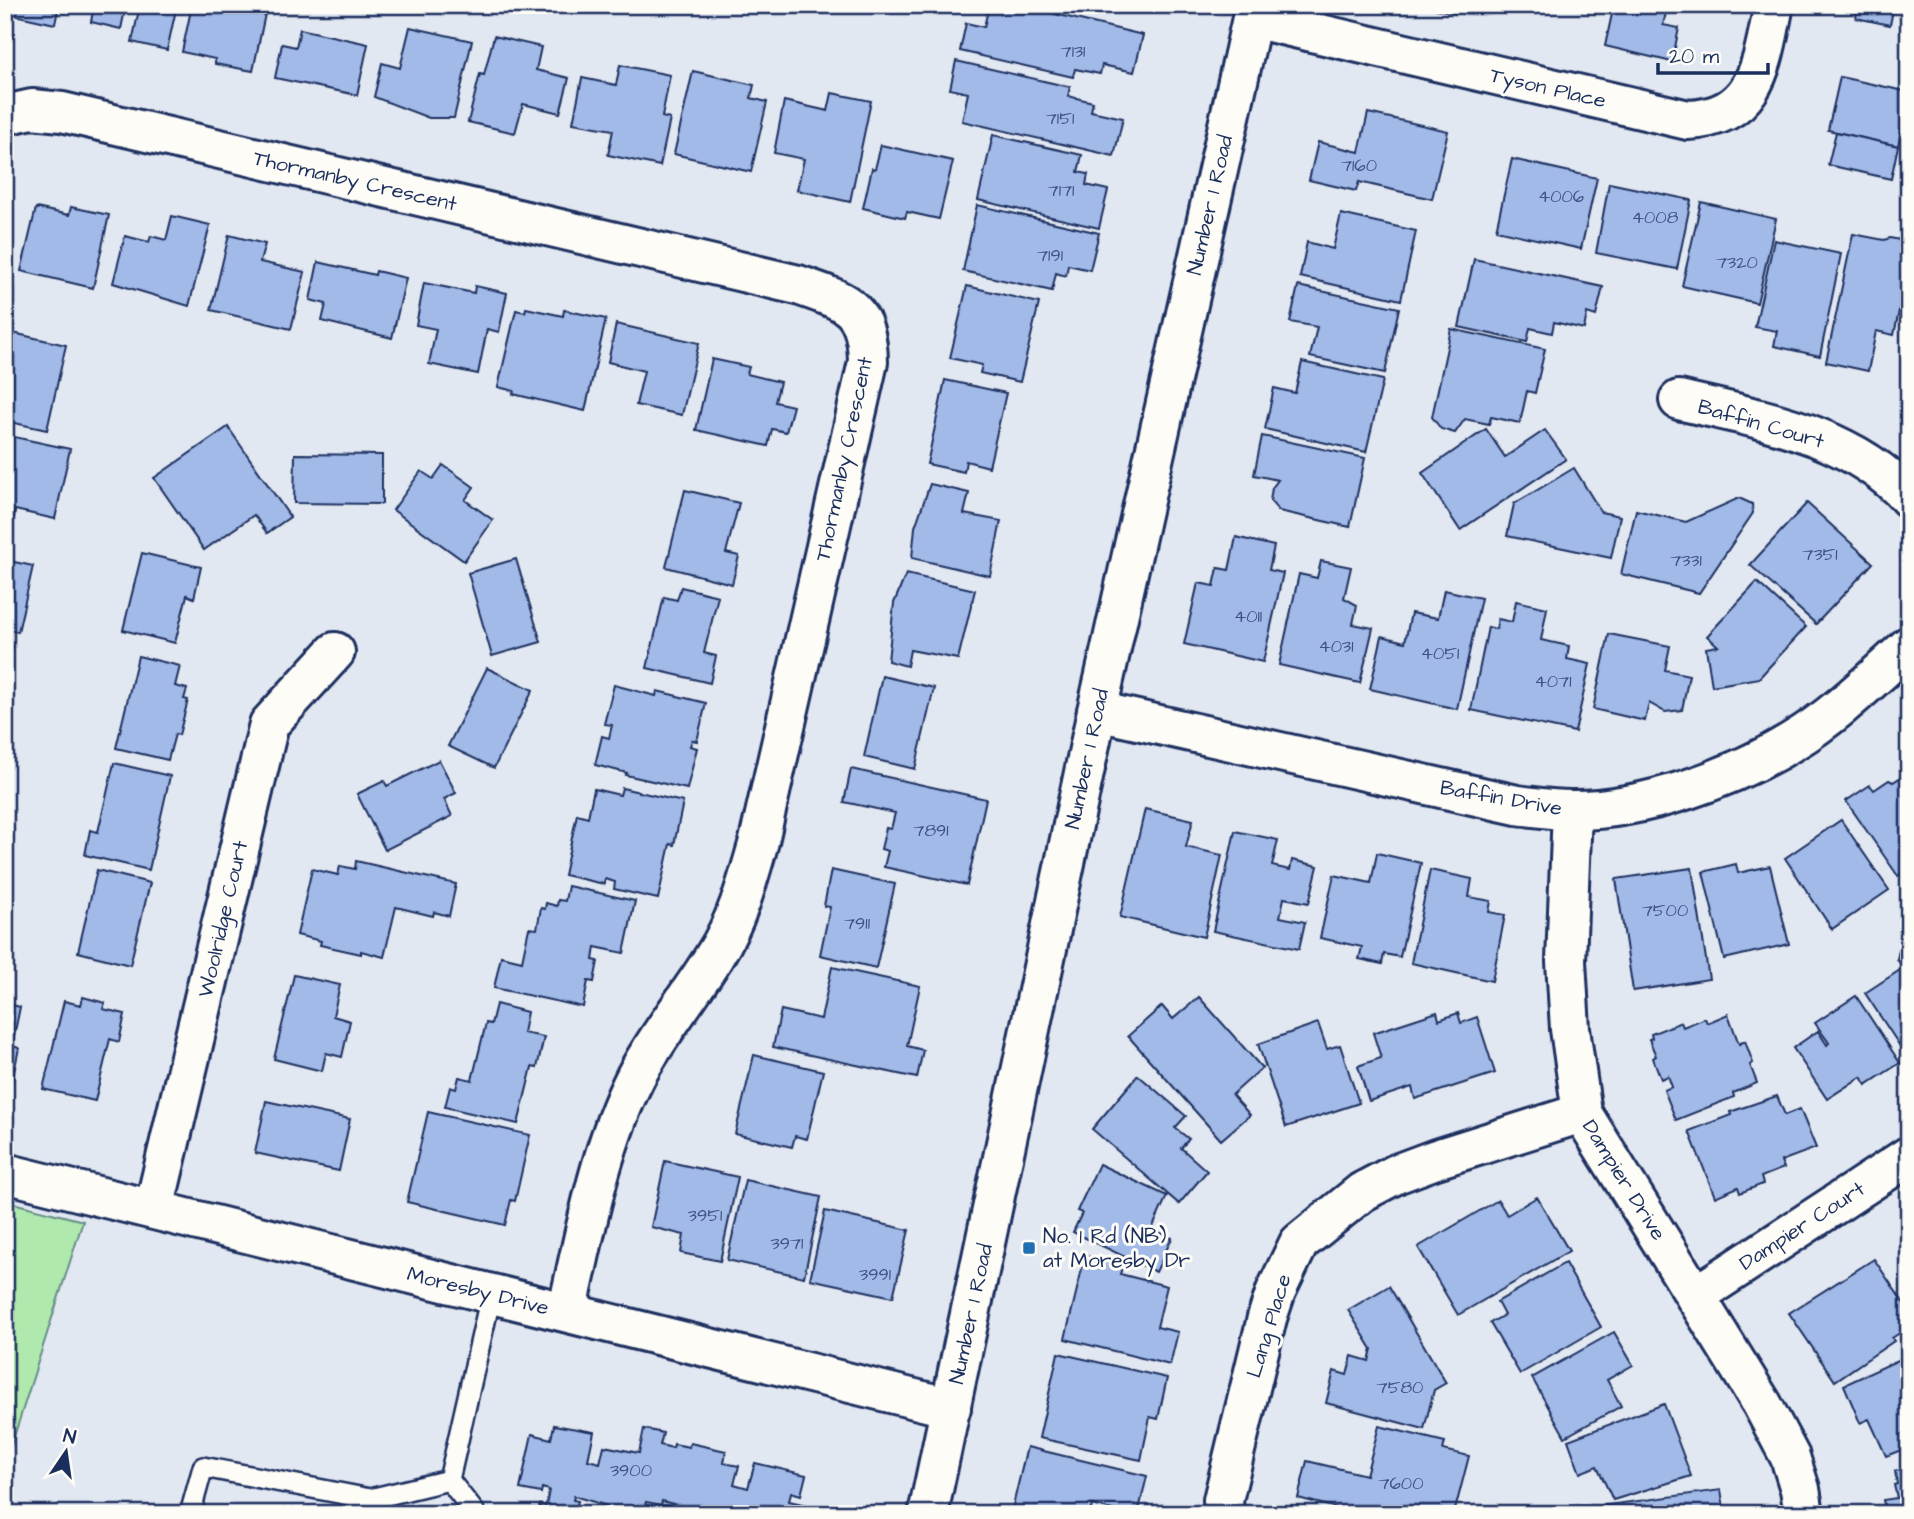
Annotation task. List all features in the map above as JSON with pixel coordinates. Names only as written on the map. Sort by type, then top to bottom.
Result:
[{"type":"street","name":"Tyson Place","points":[[1253,12],[1688,120],[1709,119],[1724,113],[1746,94],[1762,62],[1774,5]]},
{"type":"street","name":"Number 1 Road","points":[[928,1514],[1097,711],[1253,12]]},
{"type":"street","name":"Thormanby Crescent","points":[[5,114],[32,108],[62,112],[798,285],[847,305],[862,319],[867,337],[868,362],[865,377],[759,841],[745,889],[716,953],[636,1076],[601,1172],[567,1312]]},
{"type":"street","name":"Baffin Court","points":[[1679,401],[1764,420],[1820,438],[1866,460],[1909,498]]},
{"type":"street","name":"Baffin Drive","points":[[1097,711],[1517,805],[1572,810],[1621,805],[1683,791],[1735,772],[1795,740],[1856,694],[1909,646]]},
{"type":"street","name":"Woolridge Court","points":[[154,1209],[269,724],[335,652]]},
{"type":"street","name":"Dampier Drive","points":[[1572,810],[1566,961],[1570,1030],[1582,1113],[1762,1404],[1790,1457],[1804,1514]]},
{"type":"street","name":"Lang Place","points":[[1224,1514],[1223,1500],[1267,1318],[1276,1291],[1299,1243],[1362,1192],[1396,1174],[1582,1113]]},
{"type":"street","name":"Dampier Court","points":[[1695,1296],[1909,1156]]},
{"type":"street","name":"Moresby Drive","points":[[5,1172],[951,1408]]},
{"type":"lane","points":[[449,1480],[491,1295]]},
{"type":"lane","points":[[190,1514],[203,1467],[370,1499],[449,1480]]},
{"type":"lane","points":[[449,1480],[476,1514]]},
{"type":"lane","points":[[354,1514],[370,1499]]},
{"type":"green space","points":[[5,1201],[83,1221],[5,1465]]},
{"type":"building","points":[[5,5],[59,5],[55,24],[5,13]]},
{"type":"building","points":[[94,5],[126,5],[121,29],[91,22]]},
{"type":"building","points":[[140,5],[177,5],[167,50],[132,42]]},
{"type":"building","points":[[192,5],[221,5],[265,14],[253,71],[215,64],[215,59],[182,52]]},
{"type":"building","points":[[989,5],[1017,5],[1143,35],[1134,72],[1102,65],[1100,74],[1075,69],[1073,77],[960,51],[966,23],[984,27]]},
{"type":"building","points":[[1420,5],[1457,5],[1455,13]]},
{"type":"building","points":[[1605,5],[1668,5],[1663,25],[1679,28],[1672,62],[1605,46],[1612,14],[1604,12]]},
{"type":"building","points":[[1858,5],[1894,5],[1890,25],[1856,18]]},
{"type":"building","points":[[410,27],[472,41],[454,118],[429,118],[374,97],[382,63],[400,68]]},
{"type":"building","points":[[300,29],[368,44],[357,95],[275,78],[282,44],[296,47]]},
{"type":"building","points":[[494,36],[541,47],[536,70],[569,78],[560,113],[523,104],[515,133],[468,122],[480,74],[484,75]]},
{"type":"building","points":[[956,61],[1070,87],[1068,96],[1093,102],[1091,111],[1123,118],[1114,156],[962,121],[968,93],[950,89]]},
{"type":"building","points":[[620,65],[670,75],[662,117],[670,119],[660,166],[608,155],[613,130],[573,123],[582,78],[616,85]]},
{"type":"building","points":[[693,71],[754,85],[751,98],[767,102],[751,172],[674,154]]},
{"type":"building","points":[[1840,77],[1909,92],[1898,146],[1828,130]]},
{"type":"building","points":[[832,93],[871,101],[850,202],[797,190],[804,159],[774,153],[784,101],[828,111]]},
{"type":"building","points":[[1368,113],[1448,131],[1432,199],[1359,182],[1356,191],[1309,180],[1318,142],[1359,152]]},
{"type":"building","points":[[1836,132],[1898,146],[1891,179],[1828,165]]},
{"type":"building","points":[[993,135],[1082,155],[1078,172],[1088,174],[1086,185],[1108,190],[1099,228],[978,200]]},
{"type":"building","points":[[881,145],[953,161],[939,219],[907,212],[905,218],[863,208],[872,168],[875,169]]},
{"type":"building","points":[[1512,159],[1597,178],[1581,249],[1496,230]]},
{"type":"building","points":[[1609,183],[1691,200],[1677,269],[1596,253]]},
{"type":"building","points":[[1701,202],[1776,219],[1757,303],[1682,286]]},
{"type":"building","points":[[977,205],[1099,233],[1090,270],[1068,265],[1066,276],[1056,273],[1052,291],[963,271]]},
{"type":"building","points":[[71,207],[109,215],[93,288],[21,271],[36,208],[69,215]]},
{"type":"building","points":[[1341,214],[1416,231],[1401,300],[1300,277],[1307,242],[1333,249]]},
{"type":"building","points":[[172,216],[210,225],[189,306],[113,283],[125,236],[149,242],[151,236],[166,240]]},
{"type":"building","points":[[1853,234],[1905,241],[1909,246],[1909,263],[1894,335],[1876,331],[1868,371],[1826,362]]},
{"type":"building","points":[[229,235],[265,244],[260,262],[305,272],[291,329],[211,310]]},
{"type":"building","points":[[1774,240],[1841,254],[1820,356],[1774,346],[1777,331],[1755,327]]},
{"type":"building","points":[[1474,259],[1603,287],[1596,316],[1587,313],[1584,329],[1554,322],[1552,333],[1530,328],[1527,342],[1459,327]]},
{"type":"building","points":[[318,262],[375,275],[376,271],[406,278],[392,338],[322,321],[326,304],[310,300]]},
{"type":"building","points":[[424,283],[474,293],[475,286],[507,293],[499,332],[487,329],[478,374],[429,364],[436,329],[416,325]]},
{"type":"building","points":[[967,286],[1039,303],[1020,382],[980,373],[982,365],[950,358]]},
{"type":"building","points":[[1298,286],[1399,308],[1385,373],[1310,357],[1317,327],[1290,322]]},
{"type":"building","points":[[526,308],[563,316],[564,310],[606,319],[585,411],[513,394],[514,391],[498,387],[516,310],[525,312]]},
{"type":"building","points":[[616,324],[699,343],[682,415],[636,405],[644,371],[608,362]]},
{"type":"building","points":[[1451,329],[1545,349],[1535,393],[1527,391],[1520,423],[1491,417],[1489,424],[1465,419],[1455,433],[1441,429],[1432,417]]},
{"type":"building","points":[[13,333],[66,345],[47,430],[5,421],[5,367]]},
{"type":"building","points":[[712,359],[749,367],[747,374],[780,382],[775,402],[793,406],[786,432],[772,429],[768,446],[696,430]]},
{"type":"building","points":[[1302,362],[1383,380],[1366,452],[1265,429],[1274,388],[1295,393]]},
{"type":"building","points":[[945,380],[1006,393],[989,467],[966,461],[964,472],[927,464]]},
{"type":"building","points":[[228,427],[290,517],[267,533],[254,515],[204,550],[154,478]]},
{"type":"building","points":[[1486,429],[1505,457],[1545,430],[1566,459],[1460,530],[1422,473]]},
{"type":"building","points":[[5,435],[70,449],[55,519],[15,510],[14,517],[5,515]]},
{"type":"building","points":[[1262,436],[1365,458],[1350,527],[1279,511],[1270,501],[1272,488],[1278,480],[1254,475]]},
{"type":"building","points":[[295,454],[382,455],[382,504],[294,503]]},
{"type":"building","points":[[443,465],[474,487],[465,500],[493,520],[464,561],[393,510],[421,471],[433,479]]},
{"type":"building","points":[[1574,468],[1601,512],[1620,516],[1611,558],[1507,536],[1514,504]]},
{"type":"building","points":[[930,484],[969,493],[964,514],[1001,521],[990,576],[912,558],[915,527]]},
{"type":"building","points":[[685,490],[739,503],[726,553],[739,556],[732,584],[666,567]]},
{"type":"building","points":[[1739,498],[1752,504],[1753,513],[1699,593],[1621,574],[1636,510],[1686,522]]},
{"type":"building","points":[[1807,503],[1873,563],[1816,624],[1750,565]]},
{"type":"building","points":[[1236,537],[1274,546],[1269,570],[1283,573],[1263,662],[1184,644],[1198,583],[1214,586],[1218,568],[1229,570]]},
{"type":"building","points":[[142,553],[201,567],[194,598],[187,595],[175,643],[123,630]]},
{"type":"building","points":[[516,559],[541,642],[492,656],[468,573]]},
{"type":"building","points":[[5,560],[33,566],[18,632],[5,629]]},
{"type":"building","points":[[1321,561],[1351,567],[1344,598],[1357,605],[1353,624],[1373,628],[1360,683],[1279,665],[1299,574],[1317,578]]},
{"type":"building","points":[[906,574],[975,590],[958,659],[910,650],[907,666],[888,661],[894,603]]},
{"type":"building","points":[[1757,582],[1806,627],[1759,678],[1712,686],[1706,648],[1718,646],[1707,636]]},
{"type":"building","points":[[681,587],[718,596],[704,653],[716,656],[710,683],[647,668],[664,597],[677,600]]},
{"type":"building","points":[[1444,590],[1481,598],[1457,709],[1370,689],[1382,636],[1405,642],[1411,613],[1438,618]]},
{"type":"building","points":[[1516,601],[1547,608],[1541,640],[1569,646],[1567,659],[1590,664],[1575,732],[1471,710],[1488,627],[1496,629],[1498,619],[1512,622]]},
{"type":"building","points":[[1609,634],[1670,646],[1665,670],[1689,675],[1682,710],[1665,712],[1649,703],[1645,721],[1593,709]]},
{"type":"building","points":[[5,644],[13,646],[5,680]]},
{"type":"building","points":[[138,656],[180,666],[175,686],[187,689],[184,699],[188,700],[179,735],[175,734],[168,760],[116,748]]},
{"type":"building","points":[[487,668],[533,690],[494,768],[448,746]]},
{"type":"building","points":[[882,676],[934,688],[915,769],[864,757]]},
{"type":"building","points":[[614,685],[656,696],[657,691],[706,703],[697,741],[692,740],[690,746],[697,748],[687,789],[595,765],[602,736],[609,738],[612,725],[604,724]]},
{"type":"building","points":[[439,760],[456,793],[444,799],[452,816],[385,850],[357,794],[384,781],[387,786]]},
{"type":"building","points":[[114,763],[170,776],[149,870],[85,855],[90,830],[98,832]]},
{"type":"building","points":[[851,769],[986,799],[967,885],[884,867],[888,851],[881,849],[886,828],[891,829],[895,813],[844,802]]},
{"type":"building","points":[[1909,772],[1909,869],[1898,876],[1846,801],[1870,785],[1874,790]]},
{"type":"building","points":[[622,788],[683,802],[674,845],[670,844],[658,899],[614,889],[615,882],[605,879],[604,884],[564,875],[577,814],[588,817],[594,789],[620,795]]},
{"type":"building","points":[[1145,809],[1193,820],[1186,847],[1222,855],[1204,937],[1120,917]]},
{"type":"building","points":[[1841,820],[1889,890],[1832,929],[1785,858]]},
{"type":"building","points":[[1235,831],[1278,840],[1272,866],[1290,870],[1292,860],[1318,866],[1309,903],[1284,898],[1280,917],[1305,922],[1299,949],[1213,931]]},
{"type":"building","points":[[1377,853],[1421,863],[1400,957],[1384,954],[1382,964],[1359,959],[1362,947],[1320,938],[1334,875],[1371,883]]},
{"type":"building","points":[[356,861],[456,884],[449,916],[434,912],[433,916],[396,907],[384,957],[320,945],[321,941],[297,935],[312,869],[338,875],[340,866],[355,869]]},
{"type":"building","points":[[1736,864],[1738,873],[1770,866],[1789,944],[1724,959],[1703,872]]},
{"type":"building","points":[[1692,868],[1709,979],[1633,991],[1616,879]]},
{"type":"building","points":[[97,870],[150,883],[130,965],[78,952]]},
{"type":"building","points":[[831,870],[895,884],[876,968],[820,955],[830,907],[824,906]]},
{"type":"building","points":[[1430,870],[1472,879],[1469,897],[1491,901],[1489,912],[1505,915],[1492,981],[1411,963]]},
{"type":"building","points":[[568,886],[635,901],[624,953],[595,947],[593,960],[598,961],[594,982],[588,981],[583,1007],[494,988],[501,956],[522,961],[529,928],[537,929],[541,908],[545,909],[546,903],[557,906],[558,900],[565,901]]},
{"type":"building","points":[[1909,942],[1909,1060],[1865,993],[1903,968],[1897,959],[1900,946]]},
{"type":"building","points":[[832,967],[920,986],[907,1046],[923,1050],[917,1078],[773,1047],[781,1010],[821,1019]]},
{"type":"building","points":[[294,975],[340,985],[333,1016],[350,1021],[342,1057],[326,1053],[322,1071],[274,1059]]},
{"type":"building","points":[[1856,996],[1900,1063],[1866,1085],[1861,1077],[1827,1099],[1793,1048],[1818,1031],[1827,1045],[1829,1043],[1815,1023]]},
{"type":"building","points":[[83,997],[105,1003],[103,1009],[125,1014],[119,1042],[110,1039],[95,1101],[43,1089],[64,1001],[81,1005]]},
{"type":"building","points":[[1199,997],[1262,1068],[1232,1095],[1250,1115],[1221,1140],[1128,1036],[1162,1006],[1173,1019]]},
{"type":"building","points":[[5,1003],[20,1007],[12,1046],[19,1048],[11,1087],[5,1085]]},
{"type":"building","points":[[496,1004],[527,1012],[523,1033],[544,1037],[537,1068],[532,1067],[518,1124],[445,1107],[450,1087],[456,1089],[459,1077],[472,1080],[486,1023],[491,1024]]},
{"type":"building","points":[[1437,1012],[1439,1020],[1458,1013],[1461,1023],[1477,1017],[1495,1073],[1415,1099],[1412,1087],[1369,1101],[1358,1066],[1381,1058],[1373,1033]]},
{"type":"building","points":[[1728,1014],[1739,1044],[1745,1041],[1757,1083],[1733,1093],[1734,1097],[1676,1120],[1664,1090],[1672,1087],[1668,1076],[1661,1079],[1653,1058],[1656,1056],[1649,1039],[1652,1038],[1651,1034],[1681,1022],[1683,1027],[1705,1018],[1707,1023]]},
{"type":"building","points":[[1318,1023],[1327,1049],[1340,1045],[1359,1103],[1286,1127],[1258,1044]]},
{"type":"building","points":[[754,1055],[823,1071],[807,1139],[795,1136],[792,1147],[735,1134]]},
{"type":"building","points":[[1138,1075],[1186,1116],[1175,1128],[1189,1139],[1181,1148],[1207,1171],[1179,1204],[1092,1129]]},
{"type":"building","points":[[1777,1096],[1785,1115],[1800,1109],[1816,1148],[1781,1161],[1784,1168],[1761,1177],[1763,1184],[1740,1193],[1738,1187],[1715,1197],[1689,1131],[1731,1115],[1730,1112]]},
{"type":"building","points":[[266,1101],[350,1119],[339,1171],[255,1153]]},
{"type":"building","points":[[428,1112],[530,1135],[515,1201],[511,1200],[505,1225],[407,1202]]},
{"type":"building","points":[[665,1161],[738,1177],[720,1261],[681,1253],[684,1235],[651,1227]]},
{"type":"building","points":[[1099,1164],[1167,1196],[1152,1229],[1172,1238],[1156,1272],[1073,1232],[1082,1213],[1077,1211]]},
{"type":"building","points":[[745,1180],[821,1197],[804,1277],[727,1260]]},
{"type":"building","points":[[1537,1197],[1569,1251],[1458,1315],[1418,1247],[1498,1200],[1507,1215]]},
{"type":"building","points":[[825,1211],[909,1230],[893,1297],[810,1279]]},
{"type":"building","points":[[1085,1256],[1123,1265],[1120,1274],[1167,1286],[1157,1327],[1178,1332],[1170,1365],[1065,1339]]},
{"type":"building","points":[[1874,1259],[1909,1311],[1909,1327],[1892,1338],[1894,1341],[1835,1381],[1789,1313]]},
{"type":"building","points":[[1565,1263],[1601,1327],[1520,1374],[1490,1323],[1504,1315],[1497,1302]]},
{"type":"building","points":[[1389,1286],[1446,1383],[1434,1390],[1424,1429],[1326,1403],[1334,1371],[1347,1375],[1352,1356],[1369,1361],[1372,1349],[1348,1310]]},
{"type":"building","points":[[1614,1332],[1633,1365],[1607,1380],[1621,1406],[1565,1437],[1532,1378]]},
{"type":"building","points":[[1058,1353],[1167,1378],[1158,1419],[1150,1417],[1141,1460],[1039,1438]]},
{"type":"building","points":[[1909,1355],[1909,1447],[1886,1456],[1869,1419],[1860,1423],[1844,1385]]},
{"type":"building","points":[[1664,1404],[1691,1476],[1613,1500],[1597,1466],[1580,1473],[1568,1440]]},
{"type":"building","points":[[554,1425],[594,1432],[588,1460],[600,1463],[604,1446],[639,1453],[644,1429],[663,1433],[660,1445],[689,1447],[690,1443],[726,1451],[724,1463],[739,1466],[734,1484],[748,1488],[755,1463],[806,1475],[801,1495],[791,1492],[789,1501],[825,1509],[824,1514],[674,1514],[680,1506],[662,1501],[661,1505],[646,1502],[643,1514],[605,1514],[607,1506],[574,1496],[573,1500],[578,1501],[575,1514],[538,1514],[540,1505],[546,1506],[549,1490],[542,1488],[541,1493],[520,1489],[532,1434],[551,1439]]},
{"type":"building","points":[[1379,1426],[1445,1442],[1443,1450],[1469,1456],[1454,1514],[1360,1514],[1298,1498],[1307,1461],[1366,1475]]},
{"type":"building","points":[[1027,1447],[1147,1476],[1138,1514],[1092,1505],[1090,1514],[1011,1514]]},
{"type":"building","points":[[1909,1468],[1909,1514],[1886,1514],[1883,1500],[1897,1498],[1895,1471]]},
{"type":"building","points":[[1721,1490],[1725,1514],[1593,1514],[1592,1507]]},
{"type":"place","name":"No. 1 Rd (NB) at Moresby Dr","points":[[1029,1248]]}]
